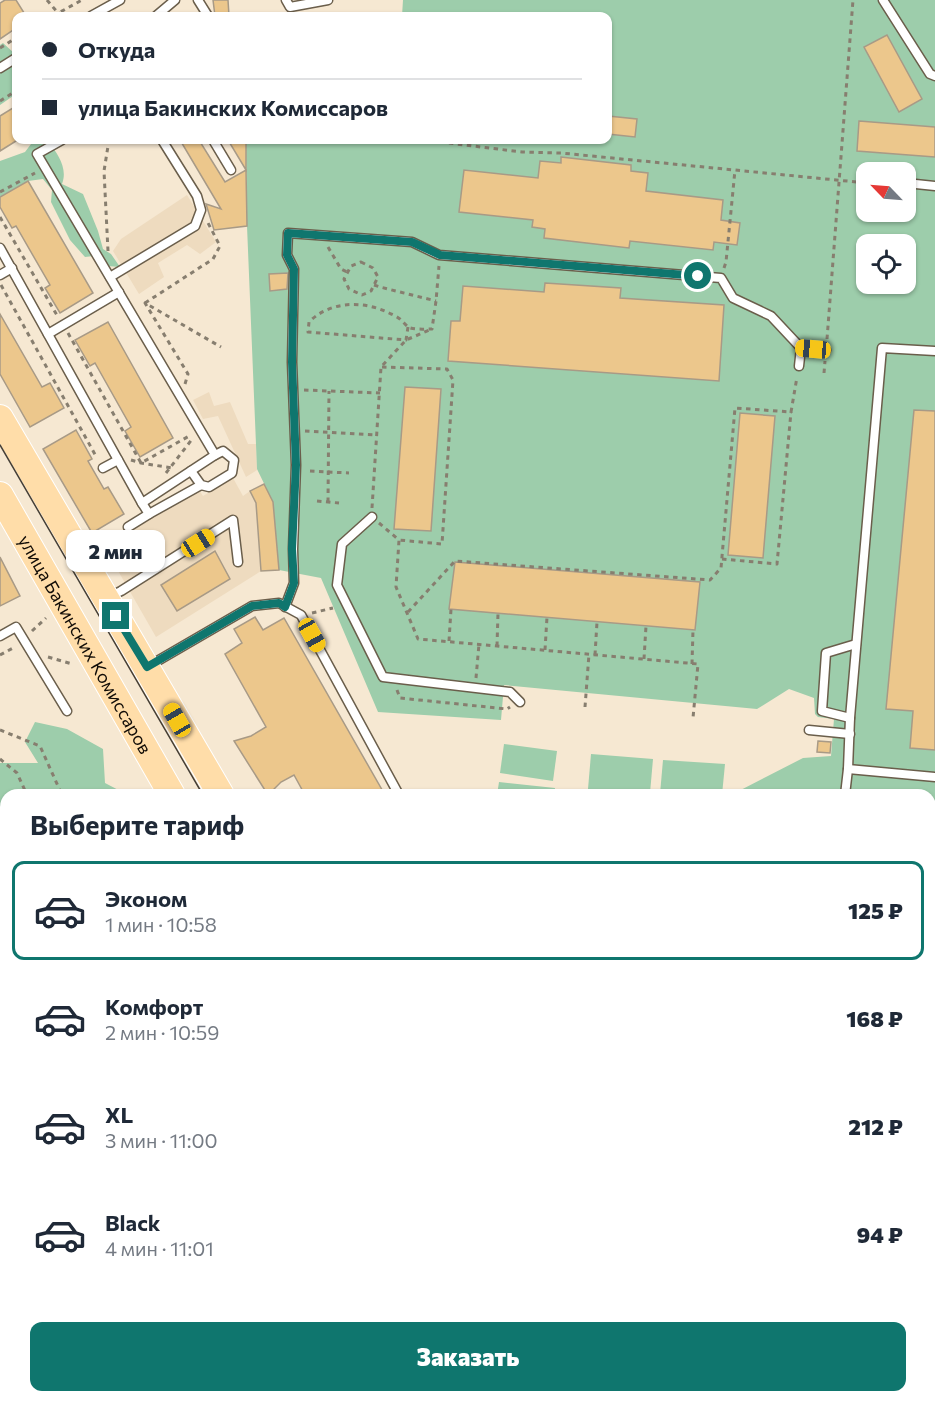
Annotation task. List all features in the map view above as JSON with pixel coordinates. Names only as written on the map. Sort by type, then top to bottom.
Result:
[{"type":"main road","points":[[0,418],[217,789]]},
{"type":"main road","name":"улица Бакинских Комиссаров","points":[[0,495],[169,789]]},
{"type":"lane","points":[[97,12],[120,0]]},
{"type":"lane","points":[[161,12],[175,0]]},
{"type":"lane","points":[[286,0],[290,7],[328,0]]},
{"type":"lane","points":[[883,0],[930,74],[935,76]]},
{"type":"lane","points":[[55,144],[37,154],[215,455]]},
{"type":"lane","points":[[110,277],[195,226],[201,210],[197,196],[164,144]]},
{"type":"lane","points":[[215,144],[231,170]]},
{"type":"lane","points":[[916,184],[935,186]]},
{"type":"lane","points":[[285,607],[294,583],[292,549],[296,465],[292,362],[294,269],[287,255],[288,233],[412,242],[440,255],[721,278],[733,298],[771,316],[801,348],[826,350]]},
{"type":"lane","points":[[0,248],[149,514]]},
{"type":"lane","points":[[0,275],[12,268]]},
{"type":"lane","points":[[48,334],[119,292]]},
{"type":"lane","points":[[800,366],[801,348]]},
{"type":"lane","points":[[846,789],[882,348],[935,351]]},
{"type":"lane","points":[[142,502],[215,455],[223,451],[234,460],[232,473],[209,487],[201,485],[191,471]]},
{"type":"lane","points":[[103,468],[117,457]]},
{"type":"lane","points":[[128,527],[201,485]]},
{"type":"lane","points":[[372,517],[342,544],[338,585],[383,677],[510,692],[520,702]]},
{"type":"lane","points":[[106,599],[233,520],[238,562]]},
{"type":"lane","points":[[147,667],[252,606],[279,603],[301,615],[396,789]]},
{"type":"lane","points":[[0,636],[16,627],[67,711]]},
{"type":"lane","points":[[850,718],[822,711],[826,653],[856,644]]},
{"type":"lane","points":[[809,730],[850,734]]},
{"type":"lane","points":[[848,769],[935,777]]},
{"type":"path","points":[[47,0],[57,12]]},
{"type":"path","points":[[60,12],[82,0]]},
{"type":"path","points":[[829,315],[854,0]]},
{"type":"path","points":[[108,144],[104,171],[110,277]]},
{"type":"path","points":[[456,144],[856,182]]},
{"type":"path","points":[[0,192],[45,167]]},
{"type":"path","points":[[721,278],[726,262],[735,170]]},
{"type":"path","points":[[127,307],[145,303],[213,259],[220,246],[201,210]]},
{"type":"path","points":[[0,217],[141,463]]},
{"type":"path","points":[[321,236],[341,269],[347,272]]},
{"type":"path","points":[[432,329],[440,255]]},
{"type":"path","points":[[361,262],[373,268],[378,277],[374,285],[371,291],[362,295],[349,289],[344,279],[351,266],[361,262]]},
{"type":"path","points":[[0,284],[103,468]]},
{"type":"path","points":[[374,285],[436,301]]},
{"type":"path","points":[[145,303],[222,347]]},
{"type":"path","points":[[145,303],[188,374],[181,398]]},
{"type":"path","points":[[406,340],[308,332],[309,322],[316,314],[336,306],[367,305],[391,314],[408,327],[432,329]]},
{"type":"path","points":[[406,340],[408,327]]},
{"type":"path","points":[[381,367],[447,369],[453,380],[442,544],[399,540],[372,517],[381,367],[406,340],[432,329]]},
{"type":"path","points":[[722,559],[777,564],[791,412],[800,366]]},
{"type":"path","points":[[293,390],[380,393]]},
{"type":"path","points":[[328,502],[329,391]]},
{"type":"path","points":[[407,613],[455,561],[710,580],[721,568],[735,408],[791,412]]},
{"type":"path","points":[[141,463],[200,429]]},
{"type":"path","points":[[163,476],[200,429]]},
{"type":"path","points":[[294,430],[377,435]]},
{"type":"path","points":[[117,457],[191,471]]},
{"type":"path","points":[[310,471],[349,473]]},
{"type":"path","points":[[317,501],[339,503]]},
{"type":"path","points":[[98,548],[128,527]]},
{"type":"path","points":[[399,540],[396,587],[418,639],[698,664],[693,718]]},
{"type":"path","points":[[301,615],[333,608]]},
{"type":"path","points":[[449,641],[451,609]]},
{"type":"path","points":[[496,646],[498,613]]},
{"type":"path","points":[[545,650],[547,617]]},
{"type":"path","points":[[595,655],[597,622]]},
{"type":"path","points":[[644,659],[646,626]]},
{"type":"path","points":[[692,664],[693,630]]},
{"type":"path","points":[[475,688],[479,644]]},
{"type":"path","points":[[585,707],[589,654]]},
{"type":"path","points":[[390,678],[400,698],[507,709],[520,702]]},
{"type":"path","points":[[0,730],[40,746],[59,789]]},
{"type":"path","points":[[0,759],[17,773],[24,789]]},
{"type":"shaded area","points":[[187,195],[216,242],[200,254],[187,245],[158,263],[164,277],[139,294],[113,251],[121,239]]},
{"type":"shaded area","points":[[209,392],[214,406],[230,402],[248,444],[256,444],[257,470],[246,477],[218,416],[203,419],[193,400]]},
{"type":"shaded area","points":[[233,478],[243,496],[264,484],[273,502],[279,570],[261,571],[156,637],[113,562],[133,548],[125,534],[199,490],[203,496]]},
{"type":"green space","points":[[403,0],[935,0],[935,789],[743,789],[803,758],[831,756],[834,719],[818,717],[815,714],[814,698],[789,689],[757,709],[504,685],[501,720],[378,712],[321,578],[279,570],[273,502],[257,469],[246,144],[612,144],[612,12],[402,12]]},
{"type":"green space","points":[[3,43],[12,51],[12,97],[0,105],[0,45]]},
{"type":"green space","points":[[31,144],[50,144],[63,167],[62,184],[83,194],[103,249],[111,254],[120,267],[107,266],[102,255],[85,257],[70,240],[51,202],[52,190],[43,179],[28,181],[0,197],[0,161],[25,152]]},
{"type":"green space","points":[[35,722],[67,729],[103,749],[105,783],[116,789],[0,789],[0,763],[38,763],[25,742]]},
{"type":"green space","points":[[504,744],[557,751],[553,781],[500,773]]},
{"type":"green space","points":[[591,754],[653,759],[650,789],[588,789]]},
{"type":"green space","points":[[663,760],[725,764],[723,789],[660,789]]},
{"type":"green space","points":[[499,782],[555,788],[555,789],[498,789]]},
{"type":"building","points":[[5,0],[16,0],[24,12],[12,12],[12,31],[0,39],[0,3]]},
{"type":"building","points":[[213,0],[228,0],[229,12],[214,12]]},
{"type":"building","points":[[887,35],[922,99],[899,112],[864,47]]},
{"type":"building","points":[[12,108],[12,144],[0,151],[0,116]]},
{"type":"building","points":[[612,116],[637,119],[635,137],[612,134]]},
{"type":"building","points":[[859,121],[935,127],[935,157],[857,151]]},
{"type":"building","points":[[182,144],[201,144],[225,182],[246,170],[247,226],[214,230],[206,204],[221,209]]},
{"type":"building","points":[[230,144],[246,144],[246,170]]},
{"type":"building","points":[[561,157],[631,165],[631,171],[648,173],[646,191],[723,200],[721,220],[740,223],[737,245],[714,242],[713,250],[630,241],[629,248],[544,238],[545,229],[532,227],[533,220],[459,212],[464,170],[538,178],[540,161],[561,163]]},
{"type":"building","points":[[28,181],[93,293],[60,313],[45,288],[50,285],[16,226],[12,228],[0,207],[0,197]]},
{"type":"building","points":[[288,273],[287,289],[270,291],[269,274]]},
{"type":"building","points":[[545,283],[621,288],[620,298],[724,305],[719,381],[448,361],[451,321],[460,321],[463,286],[544,292]]},
{"type":"building","points":[[0,314],[42,387],[50,383],[64,408],[30,427],[0,374]]},
{"type":"building","points":[[108,322],[173,438],[140,457],[125,431],[131,427],[95,363],[90,366],[75,340]]},
{"type":"building","points":[[405,387],[441,389],[431,531],[394,529]]},
{"type":"building","points":[[914,410],[935,411],[935,750],[910,748],[913,711],[886,709]]},
{"type":"building","points":[[740,413],[775,416],[763,558],[728,555]]},
{"type":"building","points":[[76,430],[92,459],[88,461],[104,489],[108,487],[124,514],[92,533],[43,449]]},
{"type":"building","points":[[264,484],[273,502],[279,570],[261,571],[256,503],[250,491]]},
{"type":"building","points":[[215,551],[230,579],[177,611],[161,585]]},
{"type":"building","points":[[0,557],[20,596],[0,606]]},
{"type":"building","points":[[455,562],[700,582],[695,630],[449,609]]},
{"type":"building","points":[[255,617],[263,630],[284,618],[382,789],[302,789],[294,775],[274,789],[264,789],[234,741],[251,736],[266,727],[225,654],[242,643],[234,629]]},
{"type":"building","points":[[818,741],[831,742],[830,753],[817,752]]},
{"type":"tram line","points":[[0,445],[200,789]]},
{"type":"route","points":[[116,616],[147,667],[252,606],[279,603],[285,607],[294,583],[292,549],[296,465],[292,362],[294,269],[287,255],[288,233],[412,242],[440,255],[698,276]]}]
